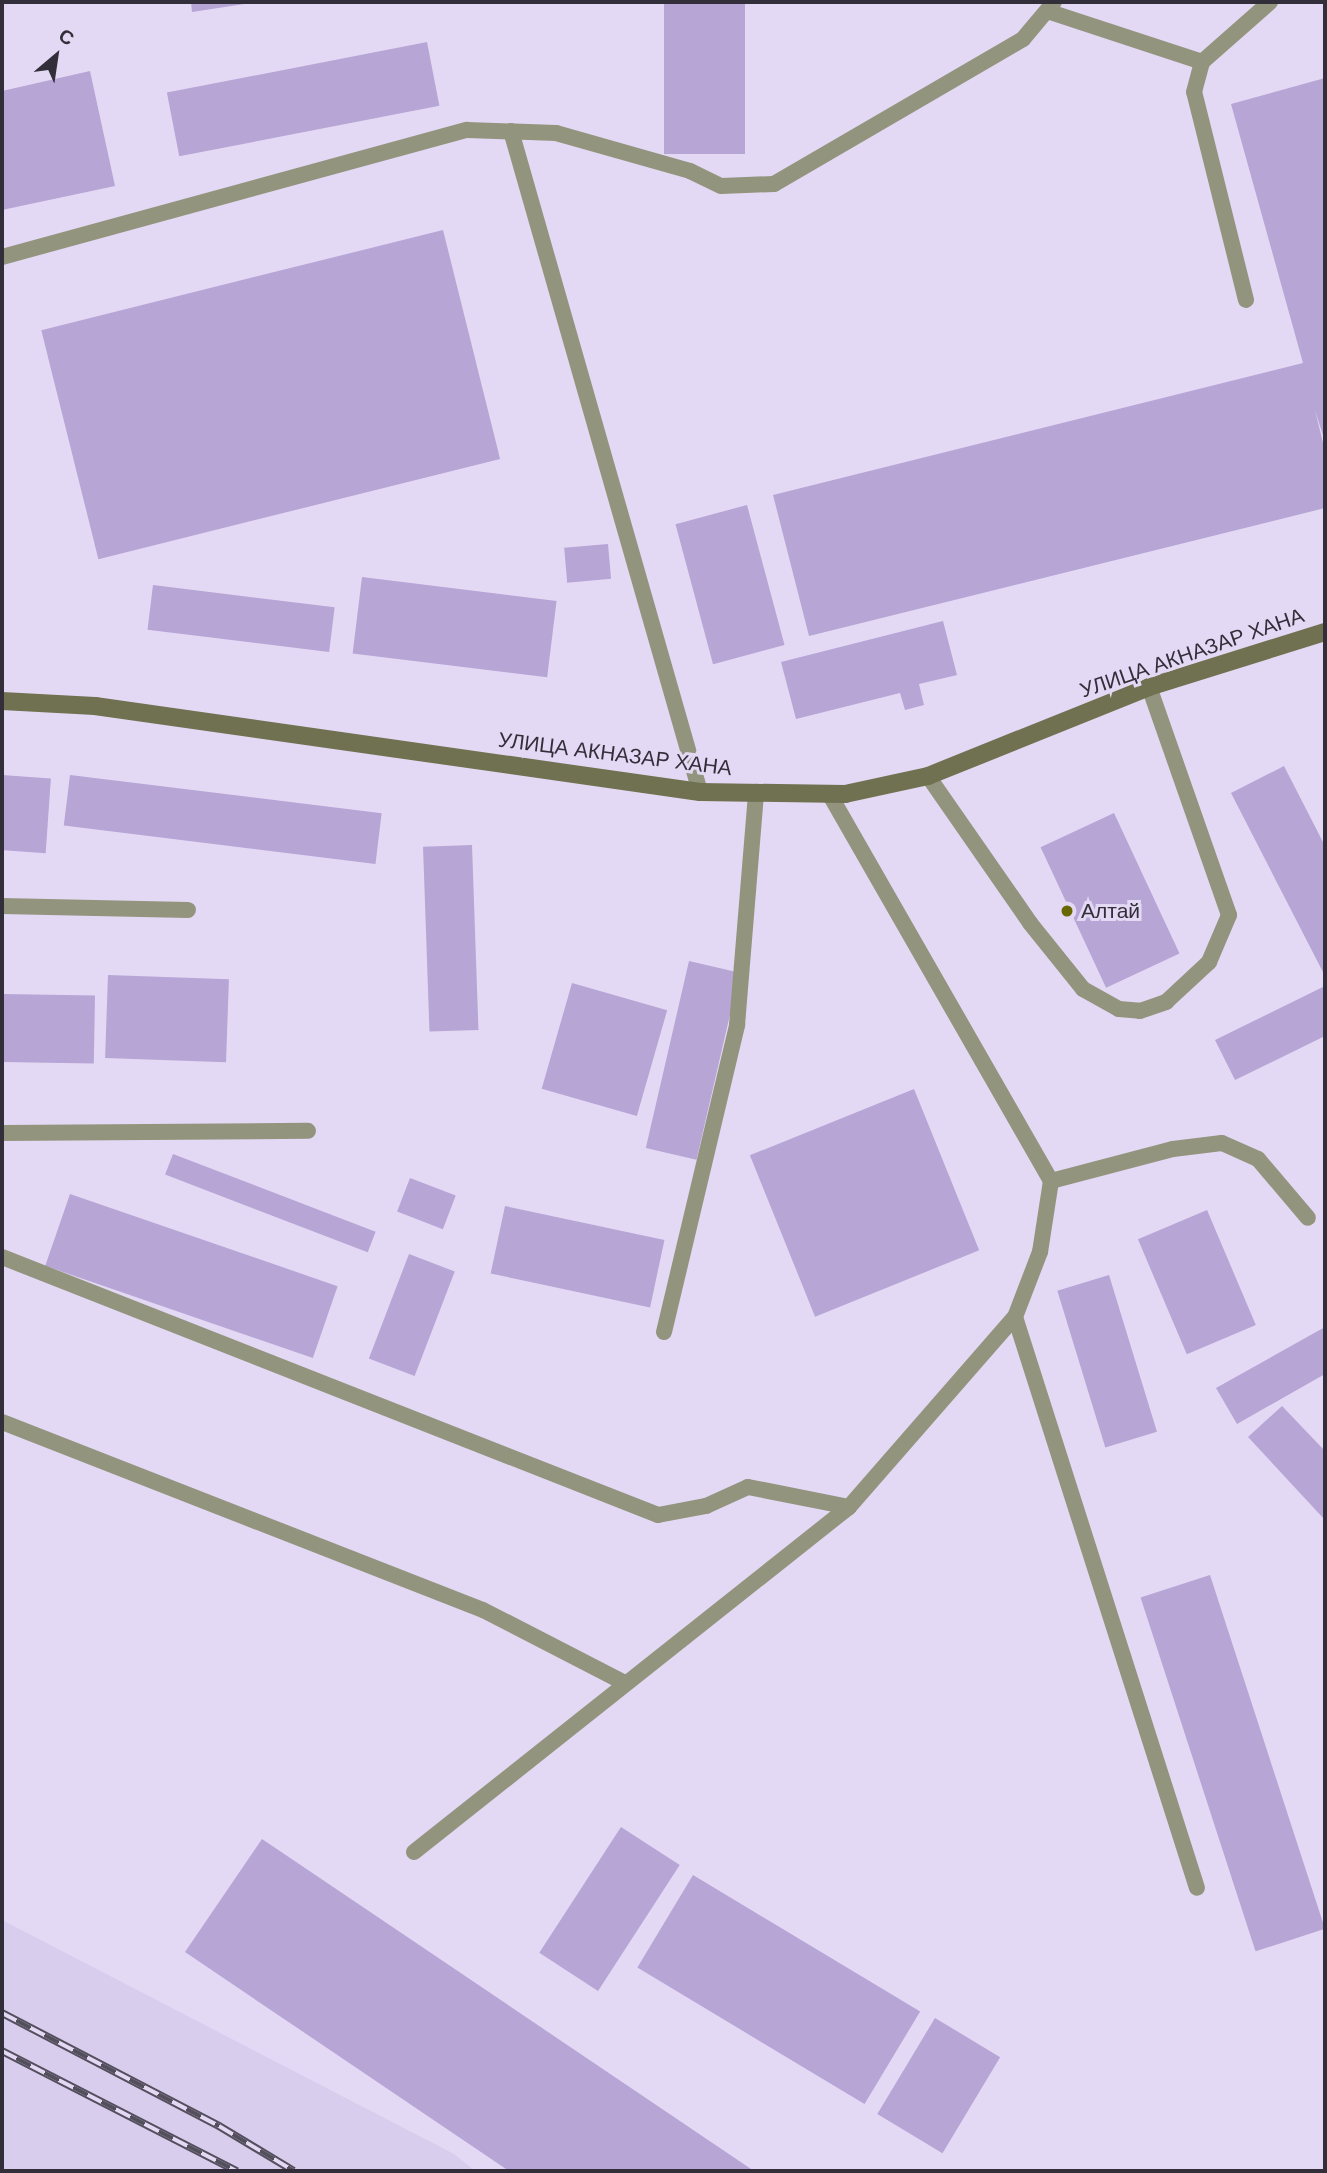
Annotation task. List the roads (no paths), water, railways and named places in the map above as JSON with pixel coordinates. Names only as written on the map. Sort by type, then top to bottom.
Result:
[{"type":"main road","name":"УЛИЦА АКНАЗАР ХАНА","points":[[2,701],[95,706],[700,792],[830,794],[928,776],[1149,687],[1325,632]]},
{"type":"lane","points":[[1246,300],[1194,92],[1202,62],[1270,2]]},
{"type":"lane","points":[[2,257],[467,130],[556,133],[690,171],[721,186],[774,184],[1023,39],[1052,7],[1202,62]]},
{"type":"lane","points":[[511,131],[700,792]]},
{"type":"lane","points":[[928,776],[1030,923],[1083,989],[1119,1009],[1140,1011],[1166,1002],[1209,962],[1229,915],[1149,687]]},
{"type":"lane","points":[[664,1332],[737,1025],[756,792]]},
{"type":"lane","points":[[414,1852],[623,1682],[849,1507],[1015,1317],[1040,1252],[1051,1181],[830,794]]},
{"type":"lane","points":[[2,906],[188,910]]},
{"type":"lane","points":[[2,1133],[308,1131]]},
{"type":"lane","points":[[1051,1181],[1173,1149],[1222,1143],[1258,1159],[1308,1218]]},
{"type":"lane","points":[[2,1256],[659,1515],[706,1506],[748,1486],[849,1507]]},
{"type":"lane","points":[[1015,1317],[1197,1888]]},
{"type":"lane","points":[[2,1422],[483,1610],[623,1682]]},
{"type":"railway","points":[[2,2013],[219,2126],[294,2171]]},
{"type":"railway","points":[[2,2051],[237,2171]]},
{"type":"place","name":"Алтай","points":[[1067,911]]}]
